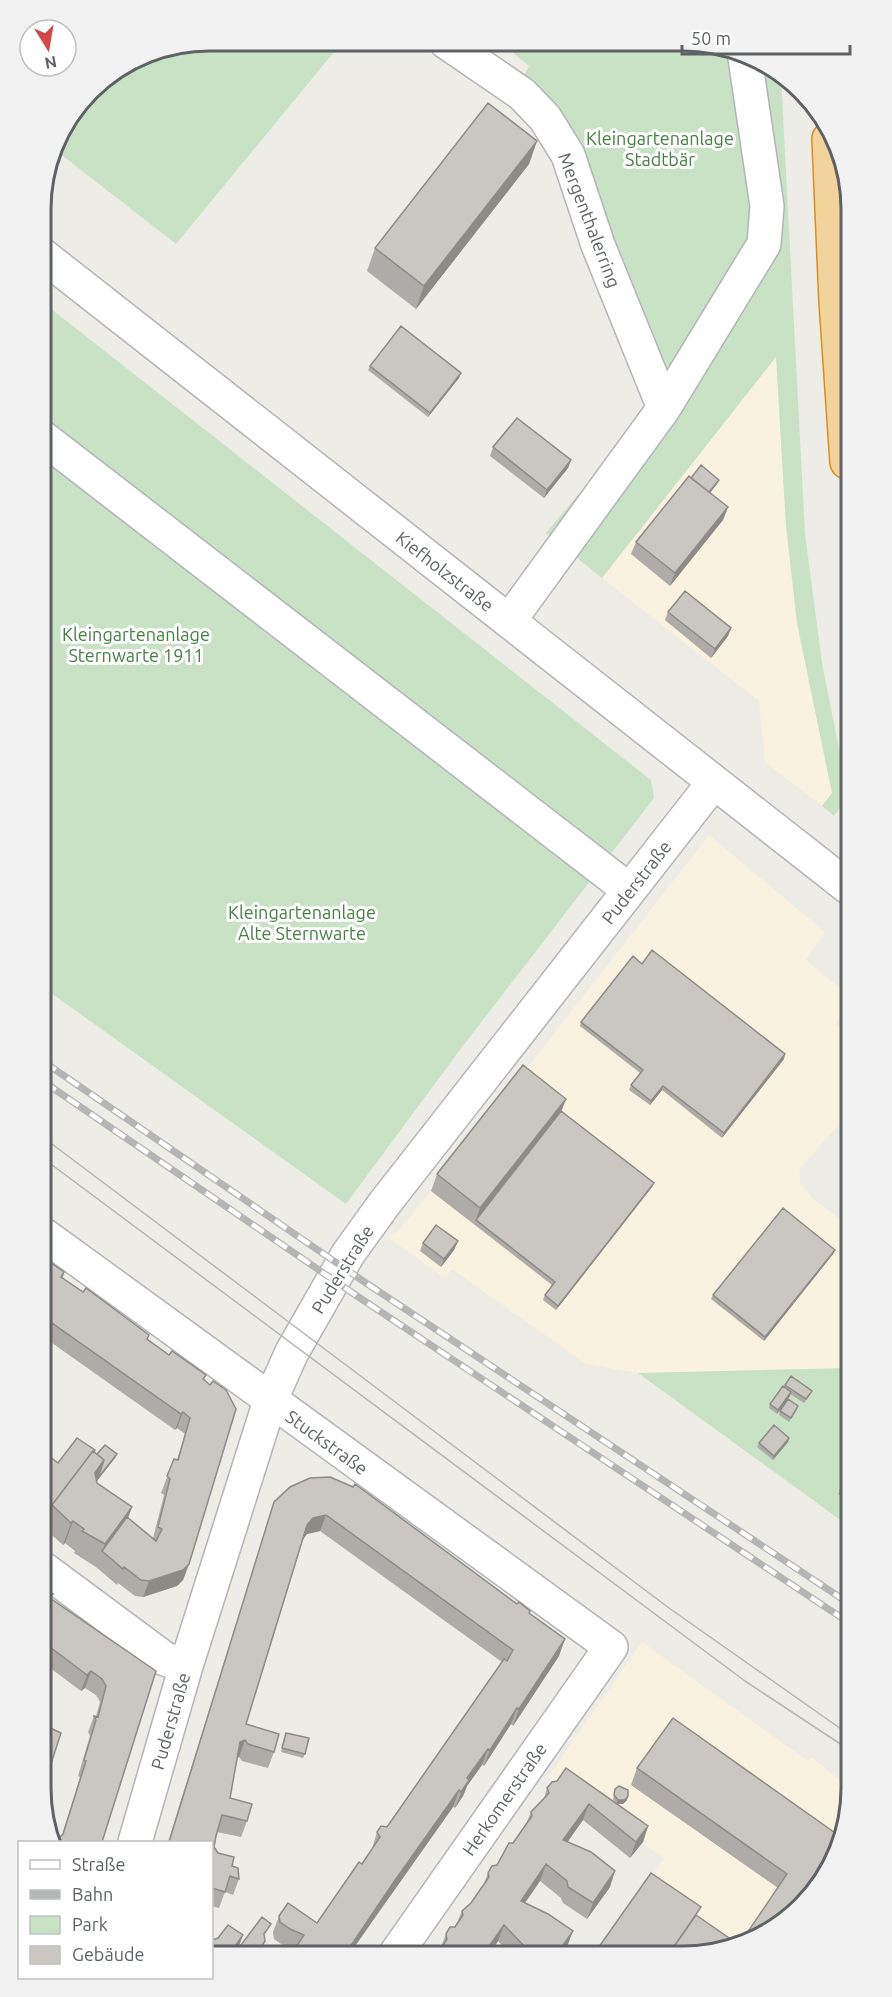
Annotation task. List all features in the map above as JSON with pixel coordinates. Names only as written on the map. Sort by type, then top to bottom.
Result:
[{"type":"highway","points":[[829,150],[841,374]]},
{"type":"street","name":"Mergenthalerring","points":[[459,51],[522,94],[545,118],[568,155],[598,245],[664,408]]},
{"type":"street","points":[[509,621],[664,408],[764,244],[766,206],[746,64]]},
{"type":"street","name":"Kiefholzstraße","points":[[51,262],[841,882]]},
{"type":"street","points":[[51,444],[629,890]]},
{"type":"street","name":"Puderstraße","points":[[135,1841],[186,1666],[270,1401],[292,1352],[348,1254],[395,1189],[714,782]]},
{"type":"street","name":"Stuckstraße","points":[[51,1240],[611,1647]]},
{"type":"street","points":[[51,1574],[165,1659],[186,1666]]},
{"type":"street","name":"Herkomerstraße","points":[[401,1946],[611,1647]]},
{"type":"shaded area","points":[[776,356],[786,526],[797,623],[832,793],[822,806],[765,762],[759,701],[602,578]]},
{"type":"shaded area","points":[[709,835],[825,932],[806,960],[841,989],[841,1010],[836,1024],[841,1029],[841,1122],[800,1168],[799,1181],[812,1198],[841,1220],[841,1368],[638,1373],[586,1364],[452,1269],[445,1278],[387,1237],[398,1231]]},
{"type":"shaded area","points":[[642,1642],[808,1761],[812,1757],[841,1782],[841,1798],[833,1839],[825,1858],[795,1900],[771,1919],[734,1938],[704,1945],[602,1946],[664,1858],[548,1777]]},
{"type":"green space","points":[[199,51],[335,51],[176,244],[61,154],[78,121],[97,97],[130,72],[178,54]]},
{"type":"green space","name":"Kleingartenanlage Stadtbär","points":[[511,51],[693,51],[734,59],[753,67],[782,86],[805,534],[822,663],[841,759],[841,806],[834,816],[822,806],[832,793],[797,623],[786,526],[776,357],[602,578],[546,533],[647,412],[551,143],[508,106],[529,66]]},
{"type":"green space","points":[[51,309],[651,780],[654,798],[459,1051],[346,1204],[51,993]]},
{"type":"green space","points":[[841,1368],[841,1520],[638,1373]]},
{"type":"building","points":[[488,103],[537,141],[424,286],[375,248]]},
{"type":"building","points":[[401,326],[461,373],[430,413],[370,366]]},
{"type":"building","points":[[517,418],[571,460],[547,490],[493,447]]},
{"type":"building","points":[[701,465],[719,480],[709,492],[691,478]]},
{"type":"building","points":[[689,476],[728,507],[675,573],[636,542]]},
{"type":"building","points":[[685,591],[731,628],[715,649],[668,612]]},
{"type":"building","points":[[652,950],[785,1054],[724,1133],[663,1086],[651,1101],[631,1085],[643,1070],[581,1022],[633,956],[642,964]]},
{"type":"building","points":[[523,1065],[566,1099],[480,1208],[437,1174]]},
{"type":"building","points":[[561,1111],[654,1183],[558,1306],[545,1295],[555,1282],[476,1220]]},
{"type":"building","points":[[783,1208],[835,1250],[765,1337],[713,1295]]},
{"type":"building","points":[[436,1225],[458,1241],[444,1259],[423,1243]]},
{"type":"building","points":[[51,1263],[64,1272],[61,1277],[83,1292],[86,1288],[149,1335],[147,1339],[169,1355],[172,1351],[206,1375],[203,1379],[210,1385],[213,1381],[226,1390],[236,1409],[189,1564],[183,1570],[149,1581],[141,1580],[124,1567],[123,1569],[102,1551],[127,1517],[156,1541],[162,1529],[158,1527],[170,1479],[167,1476],[174,1459],[178,1460],[190,1418],[183,1412],[181,1414],[51,1322]]},
{"type":"building","points":[[791,1376],[812,1391],[806,1399],[785,1385]]},
{"type":"building","points":[[783,1386],[791,1392],[778,1410],[770,1404]]},
{"type":"building","points":[[788,1399],[798,1406],[791,1418],[780,1411]]},
{"type":"building","points":[[774,1425],[789,1438],[774,1456],[759,1443]]},
{"type":"building","points":[[77,1438],[95,1450],[51,1508],[51,1458],[58,1463]]},
{"type":"building","points":[[105,1445],[117,1454],[98,1478],[104,1460],[97,1454]]},
{"type":"building","points":[[93,1451],[104,1460],[95,1473],[97,1483],[132,1507],[105,1544],[82,1531],[84,1529],[73,1521],[71,1523],[52,1505]]},
{"type":"building","points":[[330,1477],[353,1487],[355,1484],[517,1604],[519,1602],[530,1611],[529,1613],[565,1639],[519,1709],[517,1708],[490,1750],[488,1749],[467,1778],[469,1780],[461,1792],[459,1790],[351,1946],[297,1946],[304,1935],[280,1922],[279,1916],[288,1903],[317,1923],[359,1862],[362,1864],[380,1837],[377,1832],[381,1826],[387,1827],[504,1659],[507,1661],[513,1650],[326,1515],[313,1518],[307,1525],[246,1724],[279,1734],[274,1752],[248,1744],[245,1740],[240,1742],[230,1798],[252,1804],[247,1821],[222,1815],[214,1847],[218,1853],[234,1857],[232,1866],[238,1868],[239,1879],[230,1876],[225,1892],[213,1888],[213,1841],[169,1841],[274,1502],[290,1487],[310,1478]]},
{"type":"building","points":[[51,1599],[156,1671],[102,1841],[60,1841],[59,1838],[63,1834],[86,1761],[84,1760],[96,1720],[94,1716],[98,1717],[106,1686],[102,1679],[91,1671],[87,1675],[51,1648]]},
{"type":"building","points":[[673,1718],[835,1833],[833,1839],[814,1876],[795,1900],[771,1919],[748,1932],[787,1874],[637,1768]]},
{"type":"building","points":[[51,1728],[61,1733],[51,1764]]},
{"type":"building","points":[[286,1733],[309,1738],[305,1754],[282,1748]]},
{"type":"building","points":[[566,1768],[648,1826],[636,1842],[589,1804],[563,1840],[591,1852],[615,1871],[593,1903],[568,1887],[567,1881],[546,1864],[521,1901],[548,1914],[573,1931],[562,1946],[524,1946],[504,1925],[489,1946],[443,1946],[450,1927],[455,1927],[463,1915],[462,1911],[471,1903],[489,1877],[488,1873],[492,1866],[497,1865],[509,1843],[513,1843],[532,1816],[531,1812],[549,1793],[547,1788],[552,1782],[557,1781]]},
{"type":"building","points":[[619,1786],[628,1790],[625,1800],[618,1800],[614,1795],[615,1789]]},
{"type":"building","points":[[651,1873],[701,1907],[674,1946],[600,1946]]},
{"type":"building","points":[[696,1915],[730,1939],[704,1945],[674,1946]]},
{"type":"building","points":[[262,1917],[271,1924],[264,1934],[265,1941],[262,1946],[240,1946]]},
{"type":"building","points":[[228,1925],[243,1935],[235,1946],[213,1946],[213,1940],[218,1938]]},
{"type":"tram line","points":[[51,1143],[669,1608],[841,1729]]},
{"type":"tram line","points":[[51,1164],[745,1681],[841,1744]]},
{"type":"railway","points":[[51,1067],[366,1283],[841,1598]]},
{"type":"railway","points":[[51,1087],[357,1296],[841,1617]]},
{"type":"park label","name":"Kleingartenanlage Sternwarte 1911","points":[[136,644]]},
{"type":"park label","name":"Kleingartenanlage Alte Sternwarte","points":[[302,922]]}]
